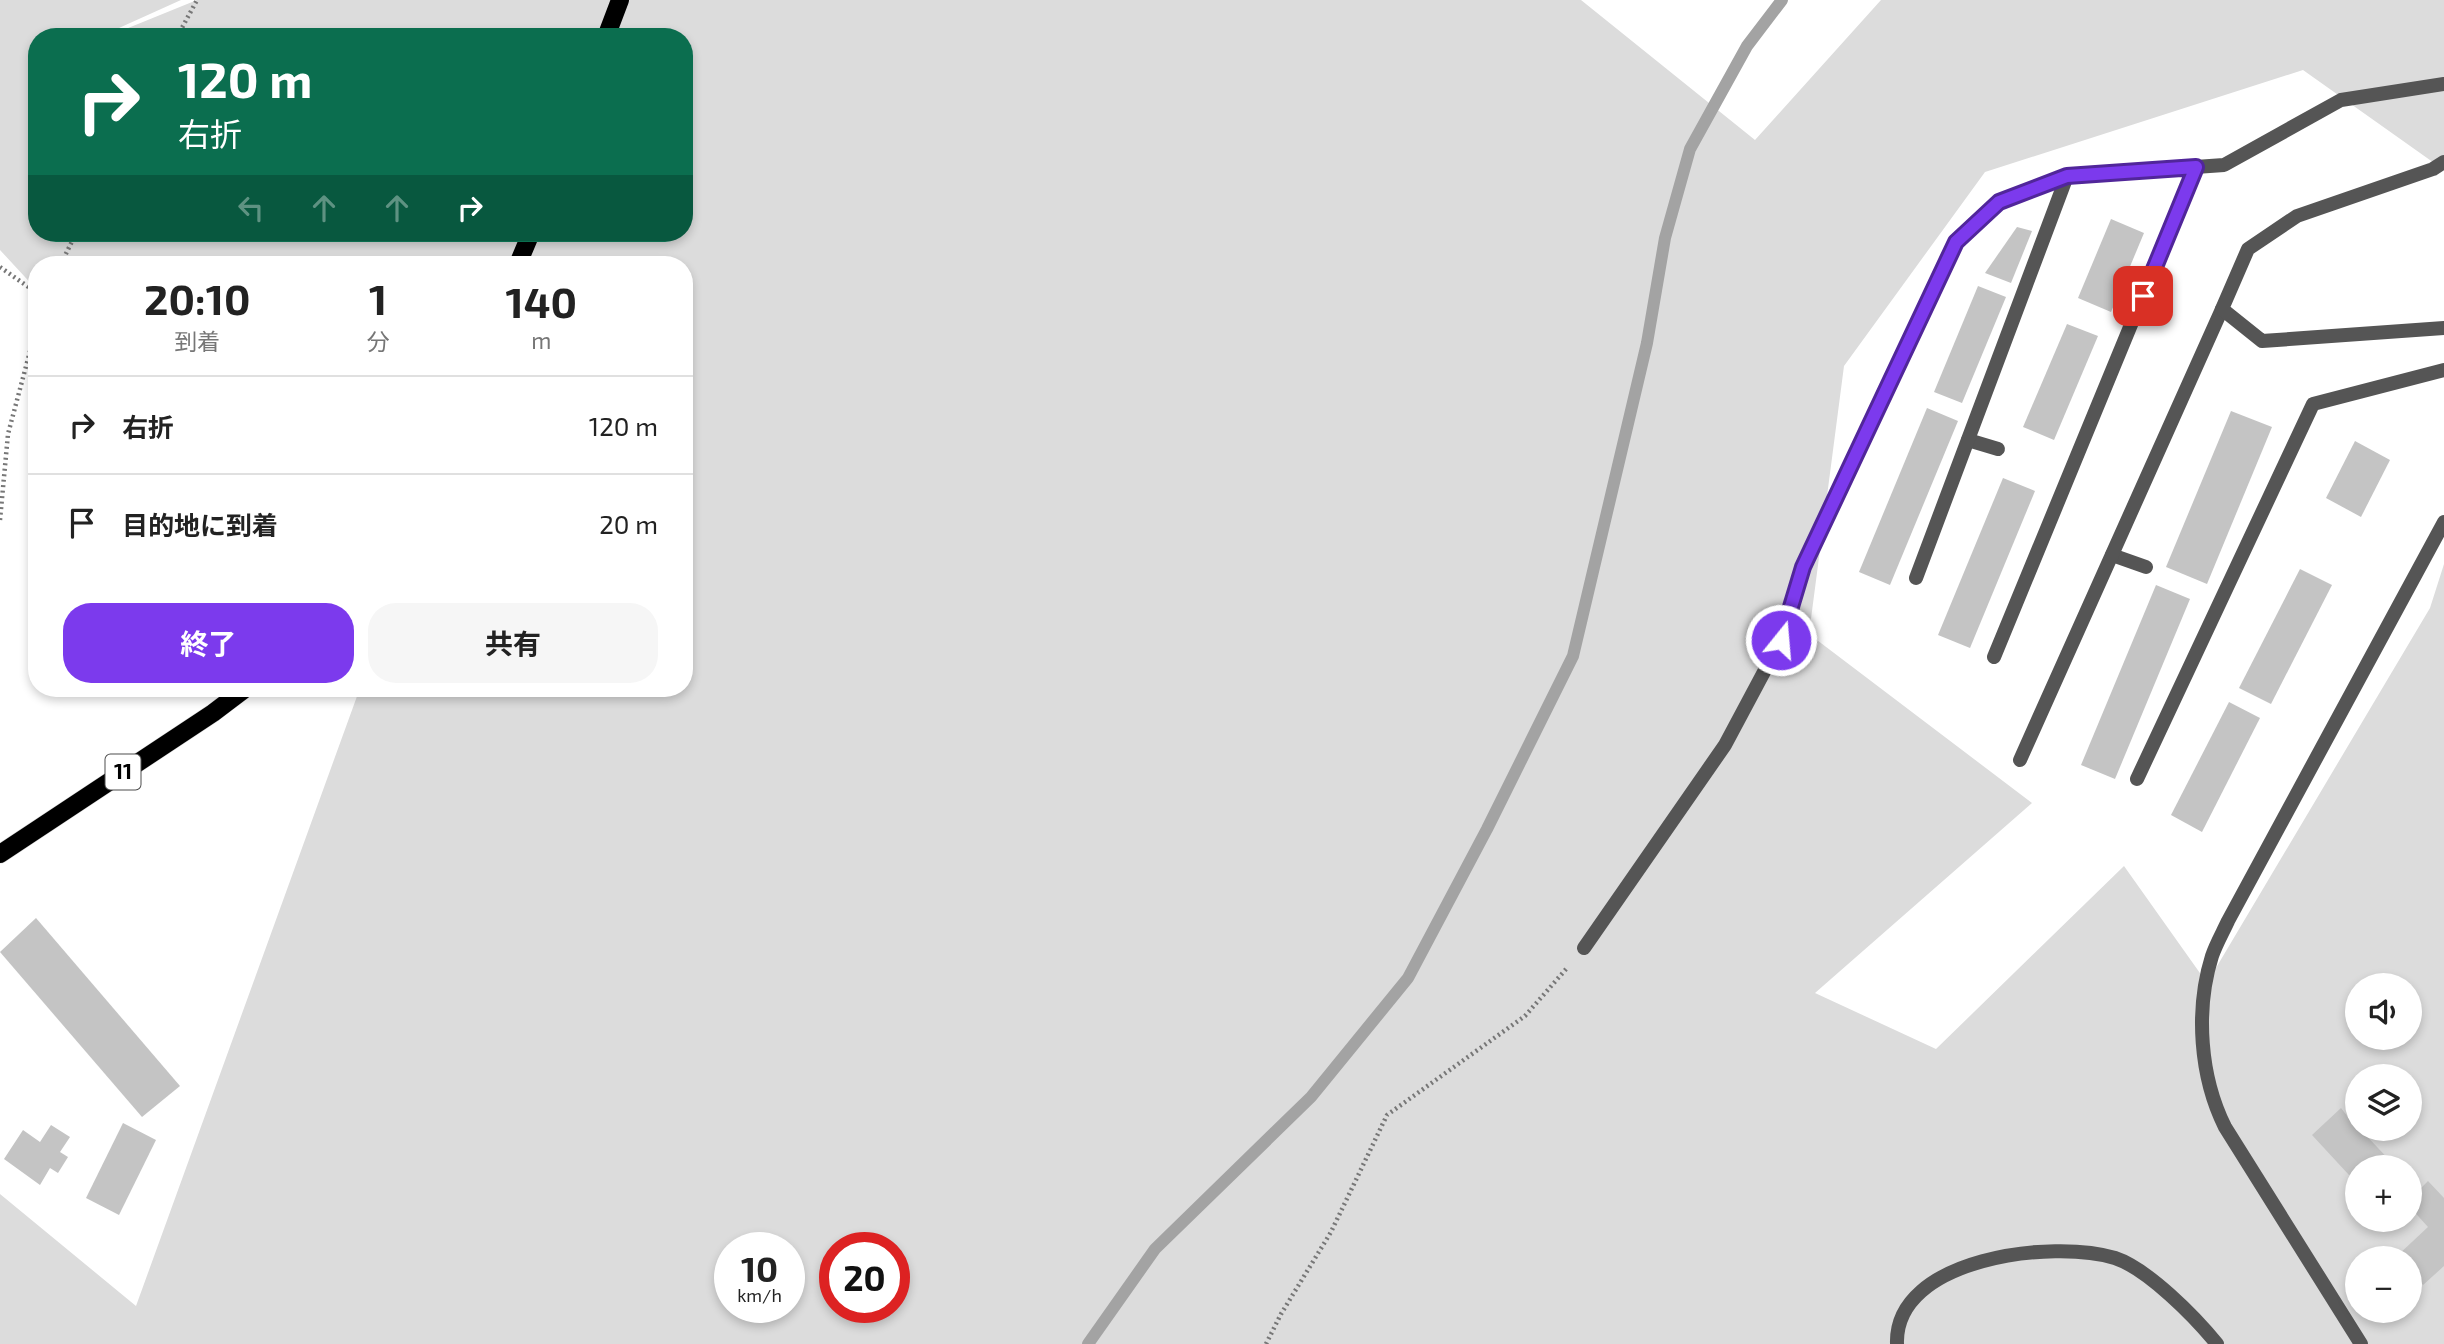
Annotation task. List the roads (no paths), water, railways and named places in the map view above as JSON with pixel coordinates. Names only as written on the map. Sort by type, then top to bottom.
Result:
[{"type":"main road","points":[[609,28],[620,0]]},
{"type":"main road","name":"11","points":[[0,854],[234,697]]},
{"type":"street","points":[[1584,948],[1726,745],[1781,640],[1803,567],[1956,242],[1999,202],[2067,176],[2224,165],[2341,100],[2444,84]]},
{"type":"street","points":[[2020,760],[2248,249],[2297,216],[2433,169],[2444,162]]},
{"type":"street","points":[[1994,657],[2196,167]]},
{"type":"street","points":[[1916,578],[2067,176]]},
{"type":"street","points":[[2222,309],[2262,341],[2444,328]]},
{"type":"street","points":[[2137,779],[2313,404],[2444,370]]},
{"type":"street","points":[[1968,440],[1998,449]]},
{"type":"street","points":[[2361,1344],[2225,1128],[2215,1107],[2204,1050],[2202,1013],[2212,957],[2228,920],[2444,522]]},
{"type":"street","points":[[2112,555],[2146,567]]},
{"type":"street","points":[[1897,1344],[1897,1333],[1906,1309],[1922,1289],[1942,1275],[1984,1261],[2039,1252],[2093,1253],[2118,1259],[2151,1280],[2186,1309],[2217,1344]]},
{"type":"waterway","points":[[1088,1344],[1155,1249],[1311,1097],[1408,978],[1487,829],[1573,656],[1647,343],[1665,238],[1690,149],[1747,46],[1782,0]]}]
